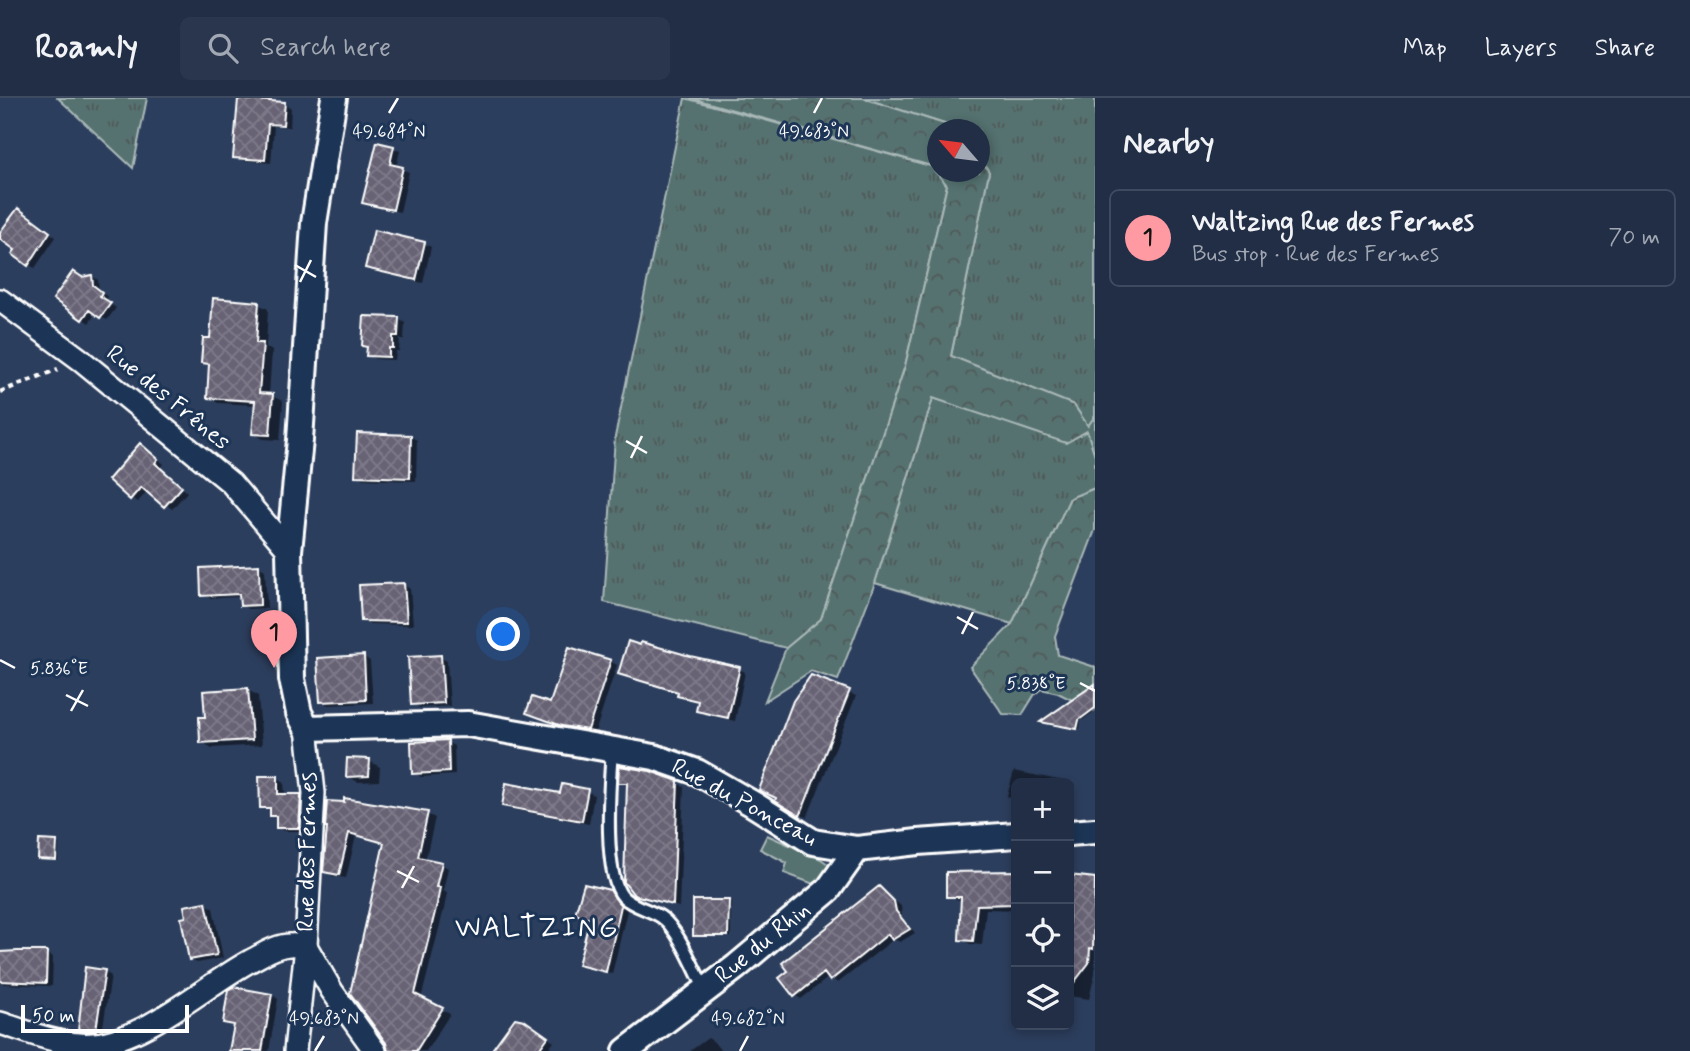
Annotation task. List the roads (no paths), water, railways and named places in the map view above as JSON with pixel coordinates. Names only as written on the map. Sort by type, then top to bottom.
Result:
[{"type":"street","name":"Rue des Fermes","points":[[295,1051],[306,946],[314,793],[307,728],[299,713],[292,679],[289,551],[300,440],[314,223],[334,98]]},
{"type":"street","name":"Rue des Frênes","points":[[0,300],[81,360],[231,483],[289,551]]},
{"type":"street","name":"Rue du Ponceau","points":[[307,728],[468,724],[654,757],[697,772],[813,842],[857,849],[1011,835]]},
{"type":"street","points":[[1074,833],[1095,831]]},
{"type":"street","name":"Rue du Rhin","points":[[626,1051],[828,890],[857,849]]},
{"type":"street","points":[[0,1023],[63,1042],[93,1044],[109,1041],[164,1016],[229,973],[272,950],[289,944],[306,946]]},
{"type":"street","name":"Rue des Fermes","points":[[306,946],[332,991],[375,1051]]},
{"type":"lane","points":[[612,749],[608,836],[615,881],[623,897],[664,918],[705,990]]},
{"type":"place","name":"Waltzing Rue des Fermes","points":[[274,668]]},
{"type":"district","name":"WALTZING","points":[[537,928]]}]
